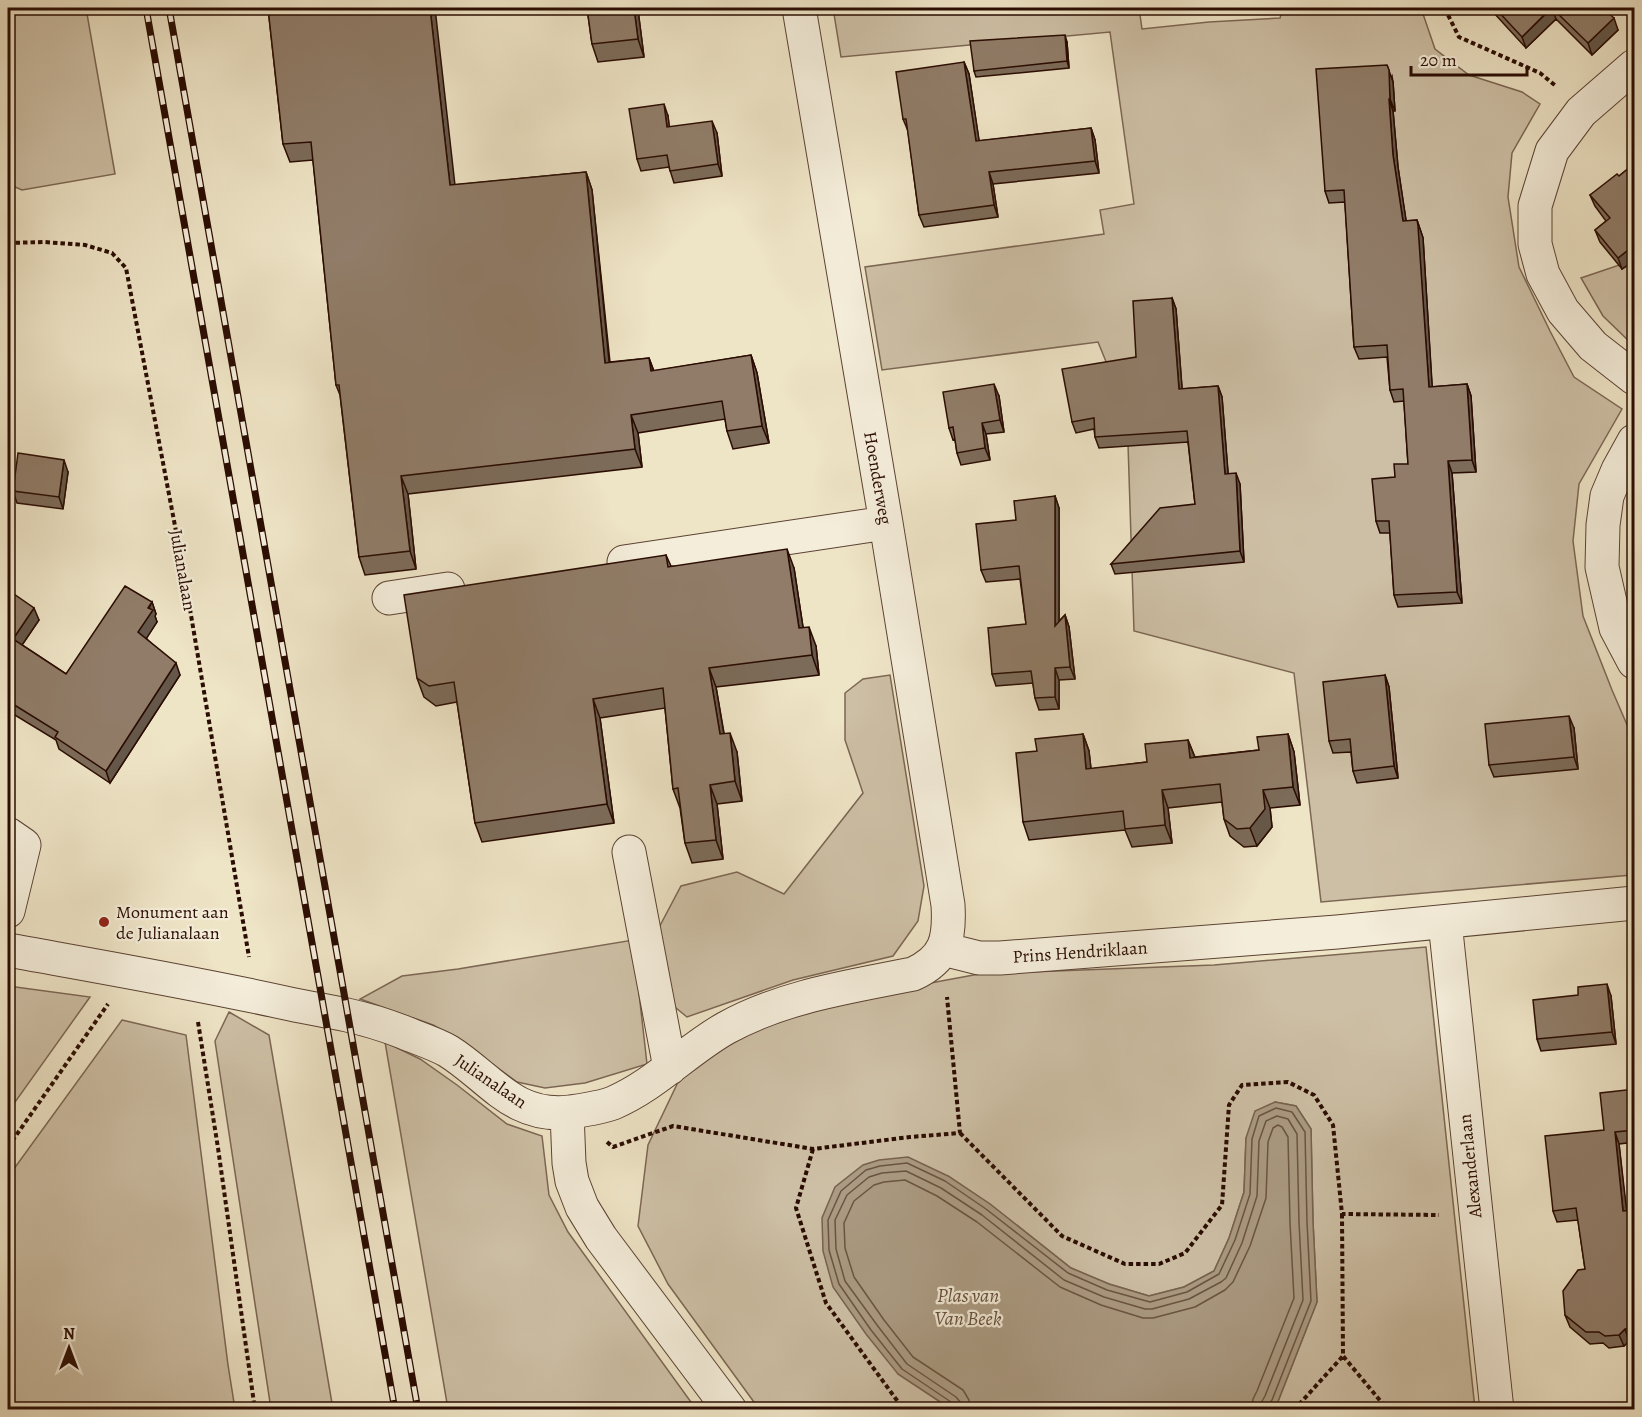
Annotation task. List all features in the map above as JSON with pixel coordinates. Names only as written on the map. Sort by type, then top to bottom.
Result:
[{"type":"street","name":"Hoenderweg","points":[[799,8],[948,905],[948,936],[943,949]]},
{"type":"street","points":[[1635,66],[1581,112],[1552,151],[1535,206],[1536,244],[1543,274],[1563,311],[1593,346],[1635,378]]},
{"type":"street","points":[[1635,441],[1618,470],[1607,496],[1603,525],[1602,567],[1616,628],[1635,662]]},
{"type":"street","points":[[590,567],[886,522]]},
{"type":"street","points":[[389,598],[472,585]]},
{"type":"street","points":[[8,834],[24,845],[8,911]]},
{"type":"street","points":[[629,852],[670,1068]]},
{"type":"street","name":"Prins Hendriklaan","points":[[943,949],[979,958],[1000,958],[1445,922],[1635,903]]},
{"type":"street","name":"Alexanderlaan","points":[[1445,922],[1497,1410]]},
{"type":"street","points":[[730,1410],[602,1238],[582,1207],[570,1172],[567,1113],[612,1103],[647,1084],[726,1028],[759,1012],[811,995],[913,974],[934,962],[943,949]]},
{"type":"street","name":"Julianalaan","points":[[8,950],[210,986],[324,1012],[348,1015],[401,1032],[447,1051],[493,1087],[524,1107],[544,1112],[567,1113]]},
{"type":"path","points":[[1446,8],[1459,37],[1540,73],[1567,94],[1581,112]]},
{"type":"path","name":"Julianalaan","points":[[8,243],[45,242],[85,245],[112,253],[126,268],[185,580],[256,996]]},
{"type":"path","points":[[943,949],[960,1133],[1062,1236],[1125,1264],[1159,1264],[1185,1253],[1222,1205],[1229,1105],[1242,1085],[1288,1082],[1314,1095],[1333,1125],[1342,1214],[1343,1356],[1388,1410]]},
{"type":"path","points":[[8,1147],[110,1001]]},
{"type":"path","points":[[197,1023],[218,1148],[255,1410]]},
{"type":"path","points":[[567,1113],[613,1147],[673,1126],[813,1149],[960,1133]]},
{"type":"path","points":[[813,1149],[796,1208],[826,1303],[904,1410]]},
{"type":"path","points":[[1342,1214],[1475,1215]]},
{"type":"path","points":[[1294,1410],[1343,1356]]},
{"type":"shaded area","points":[[8,8],[86,8],[115,174],[22,190],[8,184]]},
{"type":"shaded area","points":[[833,8],[1139,8],[1142,29],[1280,18],[1283,8],[1421,8],[1435,49],[1469,75],[1522,92],[1540,104],[1512,153],[1508,197],[1519,267],[1574,377],[1622,409],[1579,484],[1573,541],[1583,616],[1634,741],[1634,873],[1632,875],[1321,902],[1294,673],[1134,631],[1127,413],[1098,342],[882,370],[865,267],[1104,234],[1100,210],[1134,204],[1110,32],[841,57]]},
{"type":"shaded area","points":[[1628,262],[1634,267],[1634,344],[1603,316],[1581,278]]},
{"type":"shaded area","points":[[890,675],[924,886],[918,921],[893,956],[793,980],[687,1017],[670,1003],[655,935],[681,886],[737,872],[784,894],[863,793],[845,740],[845,693],[863,679]]},
{"type":"shaded area","points":[[633,940],[647,1064],[585,1083],[545,1088],[517,1082],[461,1041],[433,1025],[360,999],[402,976]]},
{"type":"shaded area","points":[[1426,947],[1475,1409],[1272,1409],[1277,1404],[1317,1302],[1311,1129],[1296,1106],[1275,1102],[1246,1138],[1244,1192],[1229,1238],[1214,1271],[1184,1287],[1149,1296],[1109,1284],[1071,1268],[990,1204],[948,1176],[898,1374],[951,1409],[759,1409],[668,1284],[638,1226],[648,1145],[680,1078],[717,1042],[790,1009],[979,974],[1214,965]]},
{"type":"shaded area","points":[[8,986],[90,997],[8,1112]]},
{"type":"shaded area","points":[[229,1012],[269,1035],[333,1409],[271,1409],[215,1041]]},
{"type":"shaded area","points":[[122,1020],[186,1035],[235,1409],[8,1409],[8,1177]]},
{"type":"shaded area","points":[[385,1042],[420,1059],[507,1124],[542,1136],[549,1195],[568,1232],[696,1409],[448,1409]]},
{"type":"water","name":"Plas van Van Beek","points":[[1275,1102],[1296,1106],[1311,1129],[1317,1302],[1277,1404],[1272,1409],[951,1409],[898,1374],[833,1287],[823,1251],[822,1218],[835,1187],[863,1165],[879,1160],[908,1157],[948,1176],[990,1204],[1071,1268],[1109,1284],[1149,1296],[1184,1287],[1214,1271],[1229,1238],[1244,1192],[1246,1138],[1255,1111]]},
{"type":"building","points":[[268,8],[430,8],[450,185],[586,172],[605,363],[649,358],[651,371],[751,355],[762,426],[727,431],[722,401],[631,415],[635,449],[401,476],[410,551],[359,557],[339,385],[336,385],[311,142],[283,144]]},
{"type":"building","points":[[587,8],[634,8],[638,39],[592,44]]},
{"type":"building","points":[[1495,8],[1551,8],[1522,37]]},
{"type":"building","points":[[1552,8],[1603,8],[1614,18],[1588,43]]},
{"type":"building","points":[[1065,35],[1067,61],[974,71],[970,41]]},
{"type":"building","points":[[964,62],[976,141],[1091,128],[1095,161],[989,172],[994,205],[919,215],[906,119],[903,119],[896,72]]},
{"type":"building","points":[[1387,65],[1393,155],[1403,221],[1417,220],[1418,226],[1429,387],[1467,384],[1472,460],[1448,461],[1457,592],[1394,595],[1389,521],[1376,521],[1372,479],[1395,477],[1394,464],[1408,464],[1403,389],[1390,390],[1387,345],[1354,347],[1344,190],[1325,191],[1316,69]]},
{"type":"building","points":[[664,104],[667,127],[712,121],[718,164],[670,171],[667,155],[637,159],[629,109]]},
{"type":"building","points":[[1635,163],[1635,249],[1632,247],[1618,258],[1595,230],[1610,218],[1590,195]]},
{"type":"building","points":[[1172,298],[1179,389],[1218,386],[1225,474],[1236,473],[1240,551],[1111,564],[1160,508],[1195,504],[1187,431],[1095,437],[1094,418],[1072,422],[1062,369],[1136,357],[1133,301]]},
{"type":"building","points":[[994,384],[1000,420],[982,423],[985,448],[957,453],[953,427],[949,428],[943,392]]},
{"type":"building","points":[[18,453],[64,460],[59,497],[13,491]]},
{"type":"building","points":[[1055,496],[1055,626],[1065,615],[1070,667],[1055,668],[1055,697],[1035,698],[1031,671],[992,674],[988,628],[1026,624],[1019,566],[981,570],[976,524],[1016,520],[1014,501]]},
{"type":"building","points":[[787,549],[799,628],[809,627],[812,655],[709,668],[720,734],[730,733],[735,781],[710,785],[716,840],[685,843],[678,788],[673,789],[663,688],[593,699],[607,804],[475,823],[454,682],[429,686],[417,678],[404,595],[666,555],[668,567]]},
{"type":"building","points":[[125,586],[152,602],[148,608],[153,610],[138,632],[176,663],[106,771],[55,737],[58,732],[8,701],[8,590],[34,608],[13,639],[66,674]]},
{"type":"building","points":[[1385,675],[1394,766],[1353,771],[1350,739],[1329,741],[1323,682]]},
{"type":"building","points":[[1569,716],[1574,757],[1489,765],[1485,724]]},
{"type":"building","points":[[1083,734],[1086,769],[1147,762],[1145,744],[1188,740],[1190,758],[1259,750],[1257,737],[1288,734],[1293,787],[1263,790],[1265,809],[1250,828],[1237,829],[1224,819],[1220,784],[1162,790],[1165,825],[1125,829],[1123,811],[1023,822],[1016,753],[1037,751],[1035,739]]},
{"type":"building","points":[[1607,984],[1612,1032],[1537,1039],[1533,1000],[1578,995],[1578,987]]},
{"type":"building","points":[[1635,1089],[1635,1130],[1615,1132],[1623,1211],[1635,1210],[1635,1307],[1633,1307],[1635,1328],[1625,1329],[1619,1335],[1605,1336],[1599,1332],[1586,1332],[1565,1315],[1563,1291],[1578,1270],[1585,1269],[1576,1208],[1553,1211],[1545,1136],[1604,1130],[1600,1093]]},
{"type":"railway","points":[[146,8],[395,1410]]},
{"type":"railway","points":[[169,8],[418,1410]]},
{"type":"place","name":"Monument aan de Julianalaan","points":[[104,922]]}]
